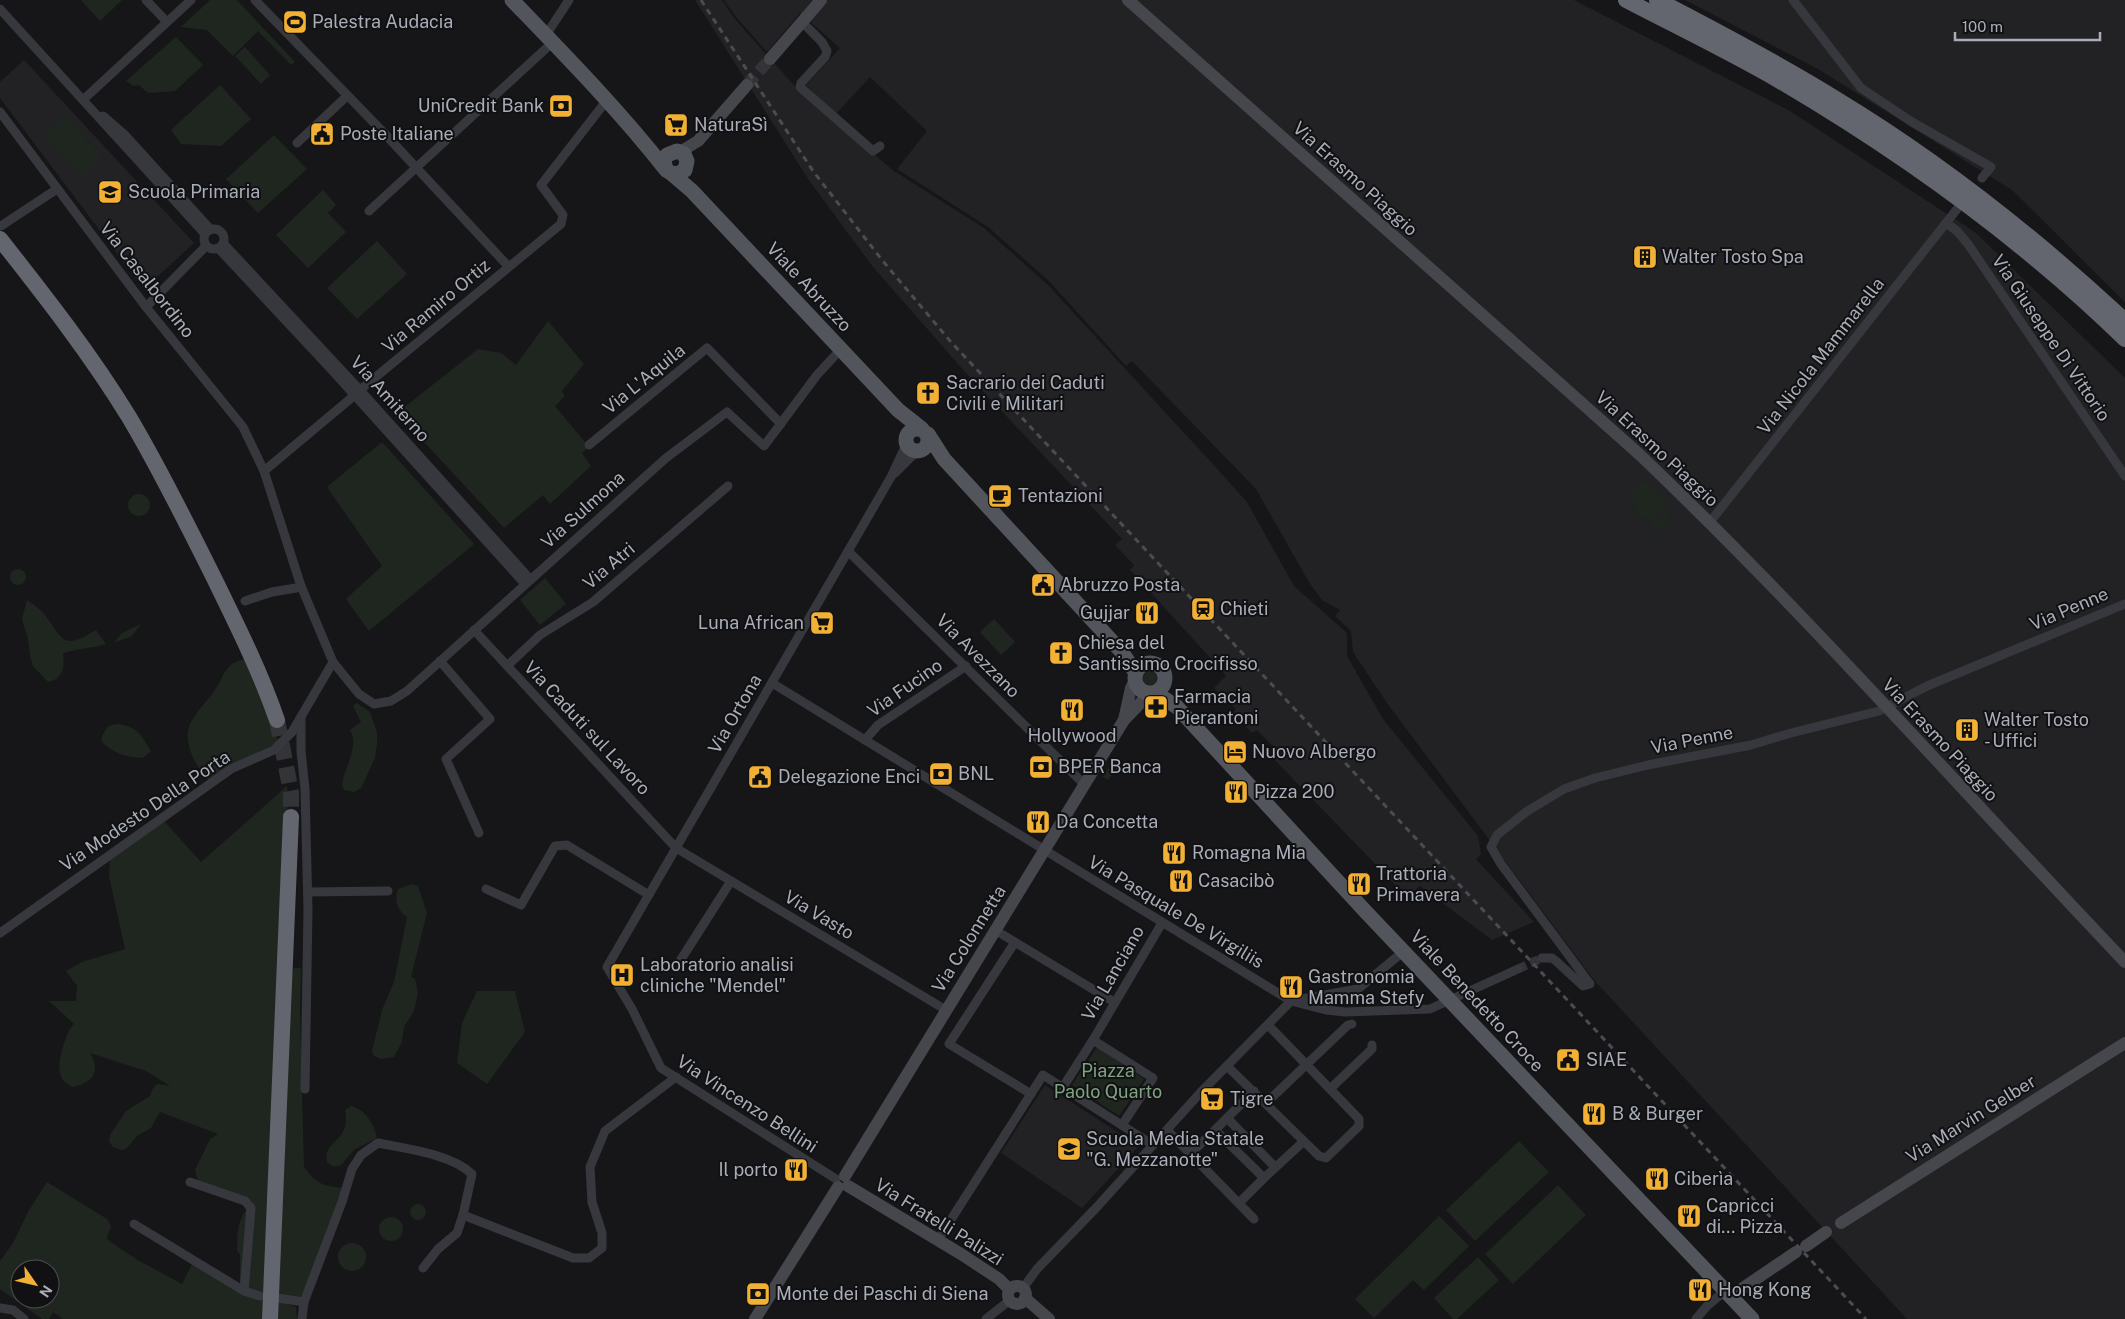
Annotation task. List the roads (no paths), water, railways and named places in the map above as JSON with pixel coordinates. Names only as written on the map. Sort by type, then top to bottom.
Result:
[{"type":"highway","points":[[1626,0],[1778,80],[1897,154],[2010,238],[2125,339]]},
{"type":"highway","points":[[1656,0],[1803,79],[1898,138],[2014,224],[2074,274],[2125,321]]},
{"type":"highway","points":[[3,237],[128,415],[166,484],[220,590],[262,678],[277,720]]},
{"type":"highway","points":[[270,1319],[291,817]]},
{"type":"main road","name":"Viale Abruzzo","points":[[512,0],[646,143],[676,163],[692,191],[898,410],[918,440],[944,459],[1121,651],[1141,670]]},
{"type":"main road","points":[[1155,663],[1161,667],[1165,674],[1159,688],[1141,691],[1141,670],[1155,663]]},
{"type":"main road","name":"Viale Benedetto Croce","points":[[1159,688],[1451,1001],[1752,1319]]},
{"type":"street","points":[[146,0],[166,22]]},
{"type":"street","points":[[84,99],[191,0]]},
{"type":"street","name":"Via Ramiro Ortiz","points":[[255,0],[508,266]]},
{"type":"street","points":[[369,211],[549,39],[569,0]]},
{"type":"street","points":[[770,59],[821,0]]},
{"type":"street","name":"Via Erasmo Piaggio","points":[[1128,0],[1639,454],[1710,522],[2125,962]]},
{"type":"street","points":[[1793,0],[1861,88],[1912,122],[1991,167],[1982,178]]},
{"type":"street","points":[[0,9],[84,99],[118,140],[208,232]]},
{"type":"street","points":[[802,22],[822,42],[827,51],[825,57],[801,83],[800,87],[873,151],[880,146]]},
{"type":"street","points":[[676,163],[747,85]]},
{"type":"street","points":[[297,143],[347,96]]},
{"type":"street","name":"Via Ramiro Ortiz","points":[[358,392],[561,224],[563,215],[541,185],[607,100]]},
{"type":"street","name":"Via Casalbordino","points":[[0,112],[146,307],[243,427],[264,471],[301,586],[333,662]]},
{"type":"street","points":[[3,237],[57,189]]},
{"type":"street","name":"Via Nicola Mammarella","points":[[1710,522],[1957,209]]},
{"type":"street","name":"Via Giuseppe Di Vittorio","points":[[1946,223],[1957,231],[1968,244],[2125,476]]},
{"type":"street","points":[[218,230],[222,234],[221,246],[210,249],[206,246],[204,240],[208,232],[218,230]]},
{"type":"street","points":[[146,307],[206,246]]},
{"type":"street","name":"Via Amiterno","points":[[221,246],[358,392],[528,582]]},
{"type":"street","name":"Via L'Aquila","points":[[590,445],[708,348],[781,424]]},
{"type":"street","name":"Via Sulmona","points":[[333,662],[359,694],[374,704],[391,701],[407,691],[666,458],[726,412],[764,446],[817,375],[841,349]]},
{"type":"street","points":[[264,471],[358,392]]},
{"type":"street","name":"Via Ortona","points":[[607,967],[891,476],[918,440]]},
{"type":"street","name":"Via Atri","points":[[507,666],[540,635],[592,602],[728,486]]},
{"type":"street","name":"Via Avezzano","points":[[848,551],[1085,784]]},
{"type":"street","points":[[245,601],[272,592],[301,586]]},
{"type":"street","name":"Via Penne","points":[[1542,958],[1552,958],[1583,986],[1590,984],[1491,847],[1497,835],[1526,812],[1564,789],[1596,778],[1648,765],[1751,745],[1886,708],[1927,686],[2125,604]]},
{"type":"street","name":"Via Caduti sul Lavoro","points":[[474,630],[676,848]]},
{"type":"street","points":[[440,661],[490,719],[446,759],[479,833]]},
{"type":"street","name":"Via Modesto Della Porta","points":[[0,933],[232,769],[274,750],[292,732],[333,662]]},
{"type":"street","name":"Via Fucino","points":[[865,740],[878,725],[966,666]]},
{"type":"street","points":[[1124,720],[1131,688],[1141,670]]},
{"type":"street","name":"Via Pasquale De Virgiliis","points":[[772,683],[1291,1001],[1326,1010],[1363,1012],[1430,1009],[1451,1001]]},
{"type":"street","points":[[1124,720],[1159,688]]},
{"type":"street","points":[[301,716],[308,892],[305,1089]]},
{"type":"street","name":"Via Colonnetta","points":[[755,1319],[842,1182],[1124,720]]},
{"type":"street","points":[[486,889],[521,905],[555,846],[567,845],[649,895]]},
{"type":"street","name":"Via Vasto","points":[[676,848],[946,1010]]},
{"type":"street","points":[[680,961],[730,881]]},
{"type":"street","points":[[308,892],[388,891]]},
{"type":"street","name":"Via Lanciano","points":[[1093,1040],[1162,923]]},
{"type":"street","points":[[995,930],[1114,1002]]},
{"type":"street","points":[[1015,942],[949,1044],[1031,1094]]},
{"type":"street","points":[[986,1319],[1009,1295],[1017,1304],[1022,1302],[1024,1293],[1037,1269],[1227,1066],[1291,1001],[1358,989],[1404,950]]},
{"type":"street","name":"Via Vincenzo Bellini","points":[[607,967],[632,1009],[661,1068],[842,1182]]},
{"type":"street","points":[[1451,1001],[1468,990],[1518,968]]},
{"type":"street","points":[[1227,1066],[1319,1156],[1326,1158],[1359,1126],[1358,1119],[1268,1024]]},
{"type":"street","points":[[1266,1103],[1348,1025],[1352,1024]]},
{"type":"street","points":[[1062,1087],[1093,1040],[1153,1078],[1122,1125]]},
{"type":"street","name":"Via Marvin Gelber","points":[[1840,1223],[2123,1044]]},
{"type":"street","points":[[1330,1089],[1372,1049],[1372,1045]]},
{"type":"street","points":[[938,1240],[1043,1075],[1153,1145]]},
{"type":"street","points":[[463,1215],[573,1258],[589,1258],[602,1248],[602,1233],[592,1202],[590,1167],[605,1132],[676,1077]]},
{"type":"street","points":[[1190,1154],[1254,1091]]},
{"type":"street","points":[[1227,1118],[1275,1167]]},
{"type":"street","points":[[1167,1130],[1254,1219]]},
{"type":"street","points":[[1215,1130],[1264,1178]]},
{"type":"street","points":[[1239,1203],[1303,1142]]},
{"type":"street","points":[[302,1319],[304,1302],[342,1202],[352,1170],[361,1155],[378,1143],[415,1150],[462,1165],[472,1174],[457,1233],[438,1249],[423,1268]]},
{"type":"street","points":[[190,1182],[245,1201],[251,1208],[244,1291]]},
{"type":"street","name":"Via Fratelli Palizzi","points":[[842,1182],[938,1240],[999,1280],[1009,1295]]},
{"type":"street","points":[[134,1224],[244,1291],[260,1296]]},
{"type":"street","points":[[1696,1319],[1707,1306],[1826,1232]]},
{"type":"street","points":[[1024,1293],[1049,1319]]},
{"type":"street","points":[[277,1298],[304,1302]]},
{"type":"street","points":[[0,1308],[13,1310],[24,1319]]},
{"type":"tunnel","points":[[747,85],[770,59]]},
{"type":"tunnel","points":[[277,720],[291,792],[291,817]]},
{"type":"tunnel","points":[[1518,969],[1542,958]]},
{"type":"railway","points":[[701,0],[813,171],[882,260],[951,342],[1866,1319]]},
{"type":"place","name":"Palestra Audacia","points":[[295,22]]},
{"type":"place","name":"UniCredit Bank","points":[[561,106]]},
{"type":"place","name":"NaturaSì","points":[[676,125]]},
{"type":"place","name":"Poste Italiane","points":[[322,134]]},
{"type":"place","name":"Scuola Primaria","points":[[110,192]]},
{"type":"place","name":"Walter Tosto Spa","points":[[1645,257]]},
{"type":"place","name":"Sacrario dei Caduti Civili e Militari","points":[[928,393]]},
{"type":"place","name":"Tentazioni","points":[[1000,496]]},
{"type":"place","name":"Abruzzo Posta","points":[[1043,585]]},
{"type":"place","name":"Chieti","points":[[1203,609]]},
{"type":"place","name":"Gujjar","points":[[1147,613]]},
{"type":"place","name":"Luna African","points":[[822,623]]},
{"type":"place","name":"Chiesa del Santissimo Crocifisso","points":[[1061,653]]},
{"type":"place","name":"Farmacia Pierantoni","points":[[1156,707]]},
{"type":"place","name":"Hollywood","points":[[1072,710]]},
{"type":"place","name":"Walter Tosto - Uffici","points":[[1967,730]]},
{"type":"place","name":"Nuovo Albergo","points":[[1235,752]]},
{"type":"place","name":"BPER Banca","points":[[1041,767]]},
{"type":"place","name":"BNL","points":[[941,774]]},
{"type":"place","name":"Delegazione Enci","points":[[760,777]]},
{"type":"place","name":"Pizza 200","points":[[1236,792]]},
{"type":"place","name":"Da Concetta","points":[[1038,822]]},
{"type":"place","name":"Romagna Mia","points":[[1174,853]]},
{"type":"place","name":"Casacibò","points":[[1181,881]]},
{"type":"place","name":"Trattoria Primavera","points":[[1359,884]]},
{"type":"place","name":"Laboratorio analisi cliniche \"Mendel\"","points":[[622,975]]},
{"type":"place","name":"Gastronomia Mamma Stefy","points":[[1291,987]]},
{"type":"place","name":"SIAE","points":[[1568,1060]]},
{"type":"place","name":"Tigre","points":[[1212,1099]]},
{"type":"place","name":"B & Burger","points":[[1594,1114]]},
{"type":"place","name":"Scuola Media Statale \"G. Mezzanotte\"","points":[[1069,1149]]},
{"type":"place","name":"Il porto","points":[[796,1170]]},
{"type":"place","name":"Ciberìa","points":[[1657,1179]]},
{"type":"place","name":"Capricci di... Pizza","points":[[1689,1216]]},
{"type":"place","name":"Hong Kong","points":[[1700,1290]]},
{"type":"place","name":"Monte dei Paschi di Siena","points":[[758,1294]]},
{"type":"park label","name":"Piazza Paolo Quarto","points":[[1108,1081]]}]
